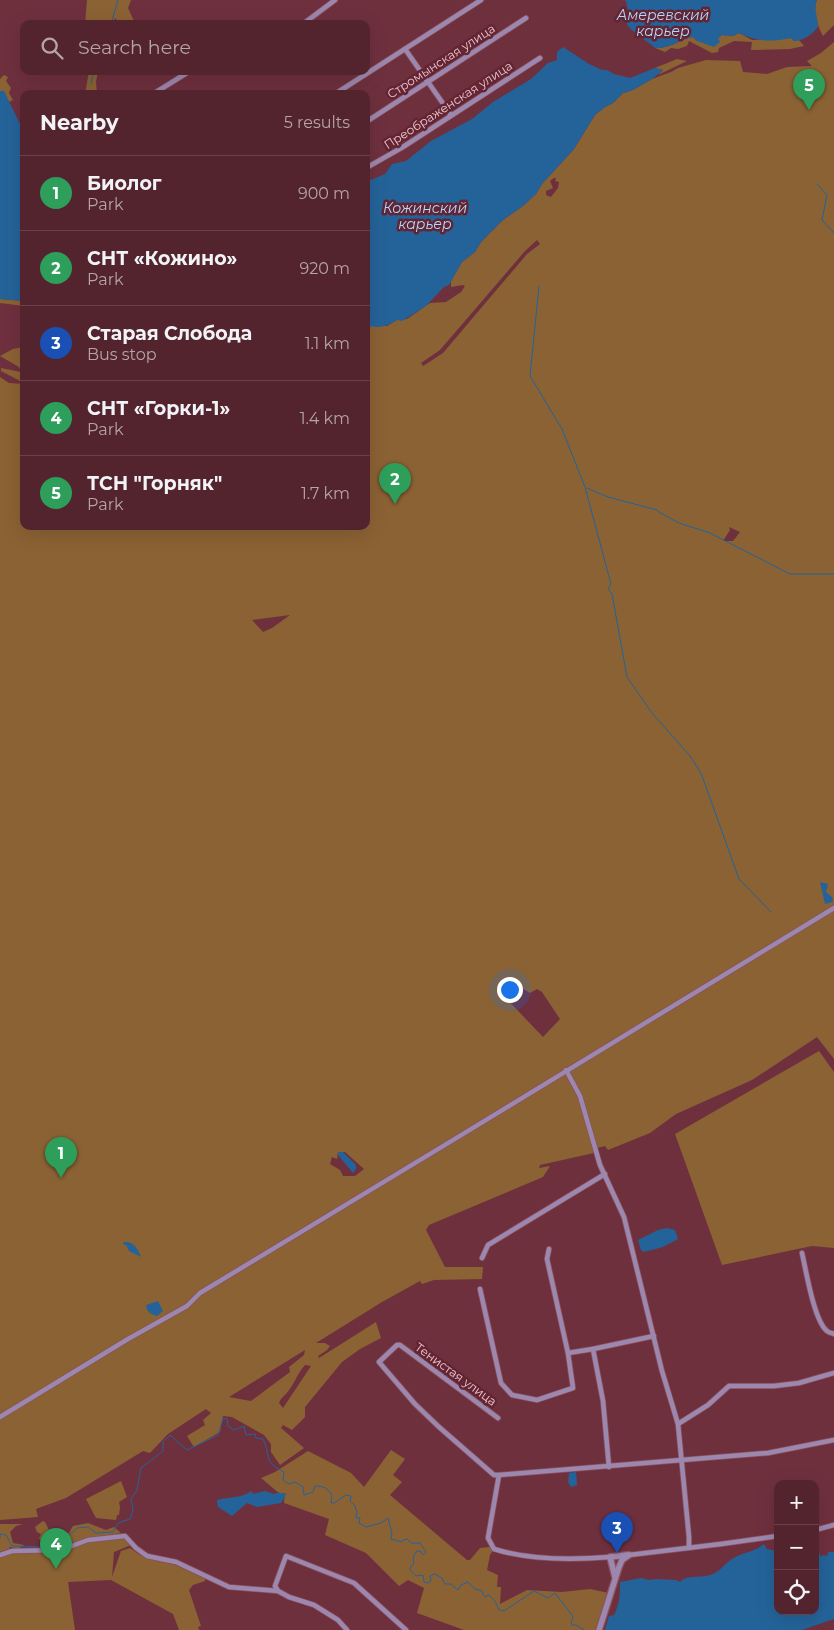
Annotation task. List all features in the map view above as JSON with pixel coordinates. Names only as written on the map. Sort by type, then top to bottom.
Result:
[{"type":"street","points":[[307,20],[327,2],[335,0]]},
{"type":"street","points":[[370,72],[481,0]]},
{"type":"street","name":"Стромынская улица","points":[[370,119],[526,18]]},
{"type":"street","points":[[405,49],[451,115]]},
{"type":"street","name":"Преображенская улица","points":[[370,166],[403,147],[540,58]]},
{"type":"street","points":[[159,90],[184,75]]},
{"type":"street","points":[[341,90],[365,75]]},
{"type":"street","points":[[0,1417],[121,1343],[187,1306],[200,1293],[834,908]]},
{"type":"street","points":[[566,1070],[580,1096],[597,1154],[624,1217],[662,1372],[678,1424],[690,1537],[689,1548]]},
{"type":"street","points":[[482,1258],[488,1245],[605,1174]]},
{"type":"street","points":[[480,1289],[501,1383],[512,1395],[537,1400],[573,1388],[568,1353],[547,1258],[549,1249]]},
{"type":"street","points":[[802,1253],[816,1311],[823,1327],[828,1332],[833,1333]]},
{"type":"street","points":[[568,1353],[654,1336]]},
{"type":"street","name":"Тенистая улица","points":[[498,1418],[400,1345],[396,1345],[379,1362],[415,1404],[439,1427],[494,1474],[499,1475]]},
{"type":"street","points":[[592,1349],[603,1401],[609,1467]]},
{"type":"street","points":[[678,1424],[708,1406],[729,1386],[774,1386],[799,1383],[834,1374]]},
{"type":"street","points":[[774,1537],[629,1555],[621,1558],[610,1557],[579,1560],[510,1554],[494,1549],[488,1538],[499,1475],[768,1453],[834,1440]]},
{"type":"street","points":[[819,1529],[834,1525]]},
{"type":"street","points":[[0,1555],[12,1551],[61,1550],[88,1540],[125,1536],[147,1556],[176,1562],[229,1587],[278,1592],[314,1604],[338,1620],[347,1630]]},
{"type":"street","points":[[278,1592],[275,1586],[286,1556],[354,1583],[406,1630]]},
{"type":"street","points":[[610,1557],[615,1578]]},
{"type":"street","points":[[599,1630],[621,1558]]},
{"type":"shaded area","points":[[87,0],[131,0],[128,8],[134,20],[117,20],[115,18],[114,20],[85,20]]},
{"type":"shaded area","points":[[817,0],[834,0],[834,25],[823,36],[815,13]]},
{"type":"shaded area","points":[[739,33],[752,40],[791,38],[794,41],[799,40],[804,46],[790,49],[751,50],[752,42],[734,41],[719,48],[718,52],[712,53],[689,41],[687,46],[678,49],[671,48],[665,52],[655,48],[666,47],[693,37],[697,41],[718,38],[722,35],[733,36]]},
{"type":"shaded area","points":[[834,42],[834,1059],[817,1037],[752,1080],[676,1114],[650,1133],[608,1150],[605,1146],[593,1149],[594,1153],[540,1165],[539,1168],[550,1166],[543,1177],[429,1225],[426,1230],[445,1267],[483,1267],[482,1279],[434,1280],[422,1284],[420,1281],[316,1343],[325,1343],[330,1346],[318,1356],[319,1358],[376,1322],[381,1338],[360,1349],[342,1362],[305,1407],[305,1417],[292,1430],[283,1425],[281,1428],[304,1448],[280,1465],[271,1452],[271,1444],[264,1435],[232,1417],[223,1416],[220,1432],[194,1447],[187,1436],[205,1425],[203,1420],[211,1413],[206,1409],[168,1434],[150,1453],[143,1451],[66,1498],[36,1509],[38,1517],[0,1520],[0,377],[9,383],[20,384],[20,530],[370,530],[370,326],[387,326],[397,320],[407,319],[430,303],[446,302],[461,292],[465,286],[451,287],[451,281],[462,262],[475,252],[481,242],[503,220],[536,194],[542,184],[574,149],[595,115],[613,103],[623,93],[678,68],[706,60],[740,61],[743,72],[767,74],[787,67],[812,66],[807,61],[821,53]],"holes":[[[556,178],[555,181],[559,182],[558,188],[551,197],[546,195],[546,191],[553,188],[550,181]],[[537,240],[540,244],[527,254],[443,353],[423,366],[421,363],[440,350],[525,251]],[[729,527],[740,532],[733,541],[723,541],[730,530]],[[290,615],[263,632],[252,620]],[[512,982],[530,993],[537,989],[542,992],[560,1019],[543,1037],[501,993]],[[338,1152],[345,1152],[364,1169],[355,1176],[343,1176],[340,1170],[330,1164],[332,1157],[337,1159]],[[305,1350],[304,1355],[289,1367],[290,1372],[251,1401],[229,1397]],[[305,1365],[311,1366],[283,1408],[279,1403],[280,1401]]]},
{"type":"shaded area","points":[[677,59],[687,61],[658,75],[663,70],[655,68]]},
{"type":"shaded area","points":[[4,75],[8,77],[6,81],[11,88],[9,93],[13,100],[9,102],[4,91],[0,91],[0,79]]},
{"type":"shaded area","points":[[88,75],[97,75],[97,90],[86,90]]},
{"type":"shaded area","points":[[0,299],[20,301],[20,306],[0,303]]},
{"type":"shaded area","points":[[20,348],[20,370],[19,367],[0,356]]},
{"type":"shaded area","points":[[1,368],[20,372],[20,381],[1,371]]},
{"type":"shaded area","points":[[819,1051],[834,1072],[834,1248],[812,1246],[722,1265],[675,1134]]},
{"type":"shaded area","points":[[391,1450],[405,1459],[393,1475],[402,1482],[390,1495],[467,1560],[470,1560],[480,1548],[490,1547],[494,1549],[490,1555],[487,1570],[498,1575],[497,1587],[501,1587],[500,1604],[527,1590],[562,1592],[590,1589],[609,1593],[597,1630],[464,1630],[417,1613],[424,1588],[408,1580],[399,1586],[366,1553],[325,1535],[329,1519],[284,1503],[285,1493],[280,1494],[261,1478],[275,1472],[308,1451],[351,1473],[364,1487]]},
{"type":"shaded area","points":[[121,1481],[127,1497],[119,1502],[119,1515],[117,1515],[116,1520],[96,1518],[86,1499]]},
{"type":"shaded area","points":[[43,1521],[51,1534],[42,1538],[48,1542],[46,1544],[42,1543],[39,1538],[41,1534],[37,1532],[35,1527]]},
{"type":"shaded area","points":[[88,1523],[106,1530],[114,1527],[121,1533],[91,1538],[60,1548],[51,1547],[67,1540],[63,1533],[69,1533],[73,1526]]},
{"type":"shaded area","points":[[0,1524],[23,1524],[16,1526],[10,1532],[13,1543],[24,1545],[18,1549],[10,1547],[0,1552]]},
{"type":"shaded area","points":[[124,1538],[131,1545],[114,1552],[112,1577],[121,1551],[130,1548],[140,1555],[173,1564],[205,1578],[205,1581],[193,1585],[189,1590],[201,1626],[198,1627],[199,1630],[179,1630],[173,1614],[111,1580],[68,1582],[75,1630],[0,1630],[0,1557],[15,1553],[60,1552],[94,1540],[106,1541]]},
{"type":"water","name":"Амеревский карьер","points":[[625,0],[817,0],[818,27],[807,37],[794,41],[791,38],[771,41],[758,40],[739,33],[733,36],[722,35],[718,38],[720,42],[714,47],[697,41],[693,37],[666,47],[655,48],[635,33],[627,24],[628,8]]},
{"type":"water","name":"Кожинский карьер","points":[[563,47],[589,64],[630,78],[655,68],[663,70],[633,90],[623,93],[613,103],[595,115],[574,149],[542,184],[536,194],[503,220],[481,242],[475,252],[462,262],[449,285],[444,287],[426,306],[402,321],[397,320],[383,326],[370,326],[370,180],[385,174],[392,164],[406,161],[431,141],[472,119],[493,102],[531,79],[548,63],[557,60],[557,52]]},
{"type":"water","points":[[0,91],[4,91],[20,124],[20,301],[0,299]]},
{"type":"water","points":[[820,882],[828,884],[826,892],[832,897],[833,902],[825,904]]},
{"type":"water","points":[[338,1152],[343,1152],[356,1165],[353,1173],[338,1155]]},
{"type":"water","points":[[667,1228],[675,1230],[678,1239],[663,1247],[644,1252],[641,1250],[638,1240],[658,1230]]},
{"type":"water","points":[[124,1242],[133,1244],[141,1257],[129,1251],[127,1246],[123,1244]]},
{"type":"water","points":[[158,1301],[163,1311],[157,1316],[149,1312],[146,1305]]},
{"type":"water","points":[[576,1472],[577,1485],[571,1487],[568,1482],[569,1473]]},
{"type":"water","points":[[251,1491],[253,1494],[265,1491],[274,1494],[286,1493],[281,1503],[257,1507],[247,1503],[232,1516],[218,1507],[217,1500],[240,1496]]},
{"type":"water","points":[[764,1544],[767,1549],[774,1550],[774,1615],[819,1615],[819,1553],[821,1557],[823,1555],[827,1556],[828,1552],[834,1552],[834,1619],[802,1630],[605,1630],[609,1616],[614,1615],[617,1606],[620,1595],[620,1582],[641,1578],[649,1580],[676,1580],[680,1582],[686,1578],[710,1575],[732,1559],[757,1549]]},
{"type":"waterway","points":[[112,20],[118,0]]},
{"type":"waterway","points":[[91,84],[93,75]]},
{"type":"waterway","points":[[817,184],[827,195],[822,220],[834,233]]},
{"type":"waterway","points":[[539,286],[530,376],[562,429],[585,487],[611,584],[608,589],[612,594],[627,677],[652,713],[690,756],[701,773],[739,879],[771,912]]},
{"type":"waterway","points":[[587,488],[608,497],[657,510],[679,523],[710,533],[790,574],[834,574]]},
{"type":"waterway","points":[[0,1534],[6,1535],[12,1546],[50,1547],[72,1543],[69,1535],[77,1528],[88,1527],[96,1533],[113,1532],[118,1523],[130,1519],[133,1510],[131,1499],[137,1490],[141,1468],[163,1451],[163,1442],[170,1435],[187,1450],[218,1435],[223,1418],[227,1419],[228,1426],[234,1430],[244,1426],[246,1435],[255,1434],[256,1438],[263,1439],[270,1461],[284,1472],[283,1480],[289,1484],[295,1482],[303,1487],[304,1495],[313,1492],[315,1486],[323,1487],[332,1495],[331,1503],[346,1495],[351,1496],[350,1501],[355,1506],[356,1518],[360,1518],[359,1523],[366,1527],[381,1523],[388,1518],[392,1533],[391,1539],[402,1542],[407,1539],[411,1543],[420,1543],[426,1552],[423,1555],[420,1551],[417,1551],[413,1557],[414,1564],[410,1570],[416,1576],[423,1575],[424,1582],[428,1583],[431,1581],[430,1576],[435,1574],[442,1578],[445,1584],[451,1584],[458,1590],[461,1585],[468,1582],[475,1589],[482,1591],[485,1597],[489,1595],[495,1601],[499,1610],[504,1611],[534,1591],[548,1598],[555,1593],[572,1615],[572,1625],[576,1625],[584,1630]]},
{"type":"place","name":"ТСН \"Горняк\"","points":[[809,110]]},
{"type":"place","name":"СНТ «Кожино»","points":[[395,504]]},
{"type":"place","name":"Биолог","points":[[61,1178]]},
{"type":"place","name":"Старая Слобода","points":[[617,1553]]},
{"type":"place","name":"СНТ «Горки-1»","points":[[56,1569]]}]
